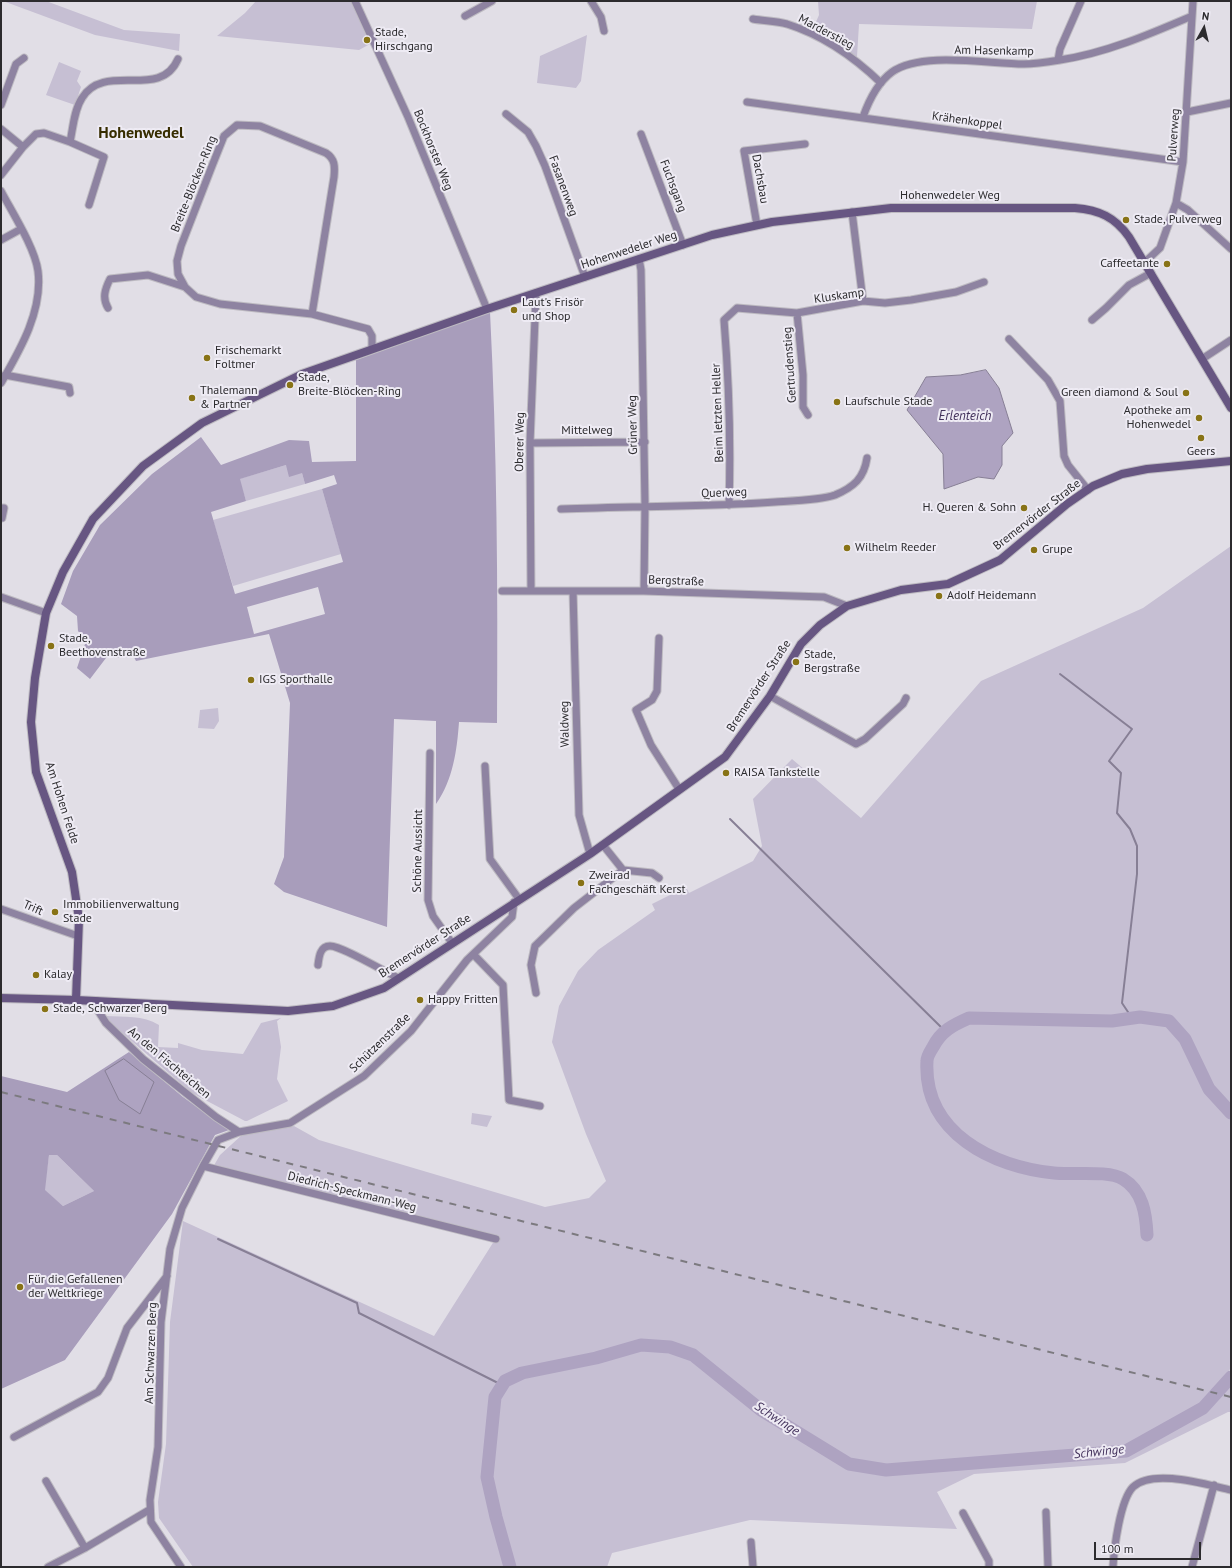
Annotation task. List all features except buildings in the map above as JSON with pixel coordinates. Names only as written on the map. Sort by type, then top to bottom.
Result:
[{"type":"street","name":"Bockhorster Weg","points":[[355,1],[408,116],[487,309]]},
{"type":"street","points":[[465,16],[492,1]]},
{"type":"street","points":[[590,1],[601,17],[604,31]]},
{"type":"street","points":[[1058,60],[1060,49],[1081,1]]},
{"type":"street","name":"Pulverweg","points":[[1145,262],[1160,248],[1176,203],[1183,162],[1193,1]]},
{"type":"street","name":"Am Hasenkamp","points":[[863,117],[871,96],[881,83],[893,72],[920,61],[1024,64],[1058,60],[1082,56],[1150,33],[1192,16]]},
{"type":"street","name":"Marderstieg","points":[[753,19],[786,24],[810,33],[860,63],[881,83]]},
{"type":"street","points":[[1,105],[16,64],[24,58]]},
{"type":"street","points":[[70,142],[79,104],[88,91],[102,83],[119,80],[141,81],[167,75],[174,68],[178,59]]},
{"type":"street","name":"Krähenkoppel","points":[[747,102],[1183,162]]},
{"type":"street","points":[[1187,112],[1231,103]]},
{"type":"street","name":"Fasanenweg","points":[[506,114],[528,132],[536,146],[545,166],[584,277]]},
{"type":"street","name":"Breite-Blöcken-Ring","points":[[185,287],[178,274],[177,261],[181,246],[224,136],[237,125],[260,126],[326,153],[332,158],[335,167],[312,314]]},
{"type":"street","points":[[1,129],[23,146]]},
{"type":"street","points":[[1,175],[23,146],[36,134],[44,133],[70,142],[104,157],[89,205]]},
{"type":"street","name":"Fuchsgang","points":[[642,134],[683,245]]},
{"type":"street","name":"Dachsbau","points":[[757,225],[744,151],[806,144]]},
{"type":"street","points":[[1,191],[35,259],[38,272],[37,301],[29,330],[1,383]]},
{"type":"street","points":[[1176,203],[1188,210],[1231,249]]},
{"type":"street","name":"Hohenwedeler Weg","points":[[46,613],[63,572],[93,519],[143,466],[202,423],[288,380],[372,348],[712,235],[757,225],[852,212],[901,208],[1088,209],[1101,213],[1115,221],[1125,231],[1145,262],[1231,408]]},
{"type":"street","points":[[852,212],[863,301]]},
{"type":"street","points":[[1,240],[21,229]]},
{"type":"street","name":"Grüner Weg","points":[[639,259],[641,270],[645,442],[644,591]]},
{"type":"street","points":[[1092,320],[1129,286],[1151,273]]},
{"type":"street","points":[[108,308],[104,301],[105,290],[110,279],[148,275],[185,287],[196,296],[220,304],[312,314],[368,329],[372,336],[372,348]]},
{"type":"street","name":"Kluskamp","points":[[724,320],[737,308],[797,313],[863,301],[885,303],[911,300],[956,292],[984,282]]},
{"type":"street","name":"Oberer Weg","points":[[531,591],[530,443],[536,293]]},
{"type":"street","name":"Gertrudenstieg","points":[[797,313],[803,375],[803,407],[808,415]]},
{"type":"street","name":"Beim letzten Heller","points":[[724,320],[729,376],[731,458],[729,505]]},
{"type":"street","points":[[1009,339],[1048,380],[1060,400],[1064,456],[1068,465],[1088,490]]},
{"type":"street","points":[[1202,359],[1231,340]]},
{"type":"street","points":[[5,375],[69,387],[70,393]]},
{"type":"street","name":"Mittelweg","points":[[530,443],[645,442]]},
{"type":"street","name":"Bremervörder Straße","points":[[1209,463],[1231,455]]},
{"type":"street","name":"Querweg","points":[[561,509],[645,505],[729,505],[834,496],[856,482],[865,471],[867,458]]},
{"type":"street","name":"Bremervörder Straße","points":[[1,998],[76,1000],[97,1005],[288,1011],[333,1006],[384,988],[516,900],[590,854],[725,757],[770,696],[801,644],[820,625],[847,606],[901,590],[948,584],[1000,560],[1067,504],[1088,490],[1122,474],[1147,469],[1231,461]]},
{"type":"street","points":[[1209,463],[1231,465]]},
{"type":"street","points":[[1,508],[4,508],[2,518]]},
{"type":"street","name":"Bergstraße","points":[[502,591],[644,591],[824,597],[847,606]]},
{"type":"street","name":"Waldweg","points":[[573,591],[579,815],[590,854]]},
{"type":"street","points":[[1,597],[46,613]]},
{"type":"street","name":"Am Hohen Felde","points":[[46,613],[32,700],[33,736],[36,772],[72,872],[79,919],[76,1000]]},
{"type":"street","points":[[659,638],[657,691],[652,700],[636,710],[652,745],[679,789]]},
{"type":"street","points":[[770,696],[856,744],[865,738],[903,704],[906,698]]},
{"type":"street","name":"Schöne Aussicht","points":[[430,753],[428,900],[433,916],[452,943]]},
{"type":"street","points":[[485,766],[490,859],[516,900]]},
{"type":"street","points":[[603,845],[623,870]]},
{"type":"street","points":[[536,992],[531,965],[535,946],[574,908],[623,870],[652,873],[659,878]]},
{"type":"street","name":"Schützenstraße","points":[[239,1132],[290,1123],[364,1076],[411,1031],[467,960],[474,955],[512,917],[516,900]]},
{"type":"street","name":"Trift","points":[[1,908],[78,936]]},
{"type":"street","points":[[318,965],[319,955],[323,948],[330,946],[342,950],[398,978]]},
{"type":"street","points":[[474,955],[503,985],[509,1100],[540,1106]]},
{"type":"street","name":"An den Fischteichen","points":[[97,1005],[106,1023],[143,1059],[216,1117],[239,1132]]},
{"type":"street","name":"Am Schwarzen Berg","points":[[182,1567],[151,1522],[149,1510],[158,1447],[161,1322],[168,1276],[170,1249],[182,1208],[218,1140],[239,1132]]},
{"type":"street","name":"Diedrich-Speckmann-Weg","points":[[203,1166],[496,1239]]},
{"type":"street","points":[[14,1437],[98,1392],[108,1378],[127,1328],[168,1276]]},
{"type":"street","points":[[1113,1567],[1120,1517],[1127,1496],[1132,1488],[1149,1480],[1181,1479],[1214,1485],[1231,1490]]},
{"type":"street","points":[[46,1481],[85,1548]]},
{"type":"street","points":[[1192,1567],[1214,1485]]},
{"type":"street","points":[[48,1567],[85,1548],[149,1510]]},
{"type":"street","points":[[1046,1512],[1048,1567]]},
{"type":"street","points":[[963,1513],[989,1561],[989,1567]]},
{"type":"street","points":[[751,1542],[753,1567]]},
{"type":"shaded area","points":[[3,1],[46,1],[124,30],[180,34],[179,51],[95,35]]},
{"type":"shaded area","points":[[256,1],[351,1],[370,44],[359,50],[217,36],[245,13]]},
{"type":"shaded area","points":[[818,1],[1037,1],[1032,29],[859,24],[857,57],[832,41],[812,31],[819,15]]},
{"type":"shaded area","points":[[587,35],[581,81],[576,88],[537,83],[540,56]]},
{"type":"shaded area","points":[[59,62],[81,71],[77,81],[81,87],[75,105],[46,95]]},
{"type":"shaded area","points":[[490,312],[496,518],[497,723],[459,722],[457,743],[450,775],[442,795],[436,804],[436,721],[394,719],[387,927],[284,892],[274,884],[284,857],[290,703],[269,634],[136,661],[134,657],[106,658],[90,679],[77,668],[86,641],[78,631],[77,616],[61,604],[73,571],[100,525],[152,474],[201,437],[221,465],[289,440],[309,441],[312,462],[356,461],[356,360]],"holes":[[[286,465],[289,477],[302,473],[305,484],[334,475],[337,484],[322,489],[343,562],[235,594],[211,512],[246,501],[240,479]],[[318,587],[325,614],[254,634],[247,607]]]},
{"type":"shaded area","points":[[286,465],[302,473],[305,484],[246,501],[239,479]]},
{"type":"shaded area","points":[[322,489],[341,554],[233,586],[213,520]]},
{"type":"shaded area","points":[[1231,546],[1231,1108],[1212,1088],[1189,1047],[1209,1089],[1231,1117],[1231,1368],[1227,1373],[1231,1374],[1231,1412],[1228,1412],[1125,1463],[974,1474],[937,1492],[957,1529],[750,1520],[612,1553],[607,1567],[193,1567],[159,1518],[158,1502],[166,1444],[170,1322],[183,1221],[434,1336],[496,1238],[213,1167],[220,1155],[243,1134],[294,1126],[319,1140],[545,1207],[589,1198],[606,1181],[586,1134],[552,1042],[559,1006],[578,971],[598,950],[655,910],[652,904],[686,887],[689,893],[753,861],[762,846],[753,799],[792,759],[861,818],[981,681],[1143,608]]},
{"type":"shaded area","points":[[218,708],[219,721],[214,729],[198,728],[200,710]]},
{"type":"shaded area","points":[[106,1016],[140,1018],[159,1025],[158,1047],[178,1048],[178,1043],[202,1050],[243,1054],[261,1023],[281,1018],[277,1021],[281,1047],[277,1079],[288,1101],[245,1121],[192,1093],[106,1019]]},
{"type":"shaded area","points":[[129,1052],[183,1097],[229,1130],[215,1135],[172,1214],[65,1360],[1,1389],[1,1076],[67,1092]],"holes":[[[49,1155],[57,1155],[94,1191],[63,1206],[45,1190]]]},
{"type":"shaded area","points":[[472,1113],[492,1116],[487,1127],[471,1124]]},
{"type":"shaded area","points":[[49,1155],[57,1155],[94,1191],[63,1206],[44,1190]]},
{"type":"water","name":"Erlenteich","points":[[986,370],[999,388],[1013,433],[1002,446],[1002,465],[994,479],[978,477],[944,489],[943,454],[907,410],[926,377],[960,375]]},
{"type":"water","points":[[1185,1039],[1212,1088],[1231,1108],[1231,1117],[1209,1089]]},
{"type":"water","points":[[124,1059],[154,1082],[140,1114],[119,1100],[105,1071]]},
{"type":"waterway","points":[[1060,674],[1132,729],[1109,761],[1121,773],[1117,813],[1130,829],[1137,846],[1137,874],[1122,1003],[1132,1018]]},
{"type":"waterway","points":[[730,819],[945,1031]]},
{"type":"waterway","points":[[1147,1235],[1146,1219],[1139,1196],[1130,1184],[1123,1179],[1117,1176],[1100,1174],[1054,1173],[1031,1169],[1008,1163],[986,1154],[966,1142],[949,1126],[937,1108],[929,1086],[927,1059],[936,1041],[948,1029],[969,1018],[1112,1021],[1140,1017],[1169,1021],[1185,1039],[1209,1089],[1231,1113]]},
{"type":"waterway","points":[[218,1239],[357,1303],[359,1313],[502,1385]]},
{"type":"waterway","name":"Schwinge","points":[[510,1567],[487,1477],[495,1397],[505,1381],[522,1373],[596,1358],[641,1345],[670,1347],[693,1355],[761,1410],[849,1464],[886,1470],[1126,1451],[1203,1408],[1231,1377]]},
{"type":"railway","points":[[1,1092],[1231,1397]]},
{"type":"place","name":"Stade, Hirschgang","points":[[367,40]]},
{"type":"place","name":"Stade, Pulverweg","points":[[1126,220]]},
{"type":"place","name":"Caffeetante","points":[[1167,264]]},
{"type":"place","name":"Laut's Frisör und Shop","points":[[514,310]]},
{"type":"place","name":"Frischemarkt Foltmer","points":[[207,358]]},
{"type":"place","name":"Stade, Breite-Blöcken-Ring","points":[[290,385]]},
{"type":"place","name":"Green diamond & Soul","points":[[1186,393]]},
{"type":"place","name":"Thalemann & Partner","points":[[192,398]]},
{"type":"place","name":"Laufschule Stade","points":[[837,402]]},
{"type":"place","name":"Apotheke am Hohenwedel","points":[[1199,418]]},
{"type":"place","name":"Geers","points":[[1201,438]]},
{"type":"place","name":"H. Queren & Sohn","points":[[1024,508]]},
{"type":"place","name":"Wilhelm Reeder","points":[[847,548]]},
{"type":"place","name":"Grupe","points":[[1034,550]]},
{"type":"place","name":"Adolf Heidemann","points":[[939,596]]},
{"type":"place","name":"Stade, Beethovenstraße","points":[[51,646]]},
{"type":"place","name":"Stade, Bergstraße","points":[[796,662]]},
{"type":"place","name":"IGS Sporthalle","points":[[251,680]]},
{"type":"place","name":"RAISA Tankstelle","points":[[726,773]]},
{"type":"place","name":"Zweirad Fachgeschäft Kerst","points":[[581,883]]},
{"type":"place","name":"Immobilienverwaltung Stade","points":[[55,912]]},
{"type":"place","name":"Kalay","points":[[36,975]]},
{"type":"place","name":"Happy Fritten","points":[[420,1000]]},
{"type":"place","name":"Stade, Schwarzer Berg","points":[[45,1009]]},
{"type":"place","name":"Für die Gefallenen der Weltkriege","points":[[20,1287]]},
{"type":"district","name":"Hohenwedel","points":[[141,133]]}]
